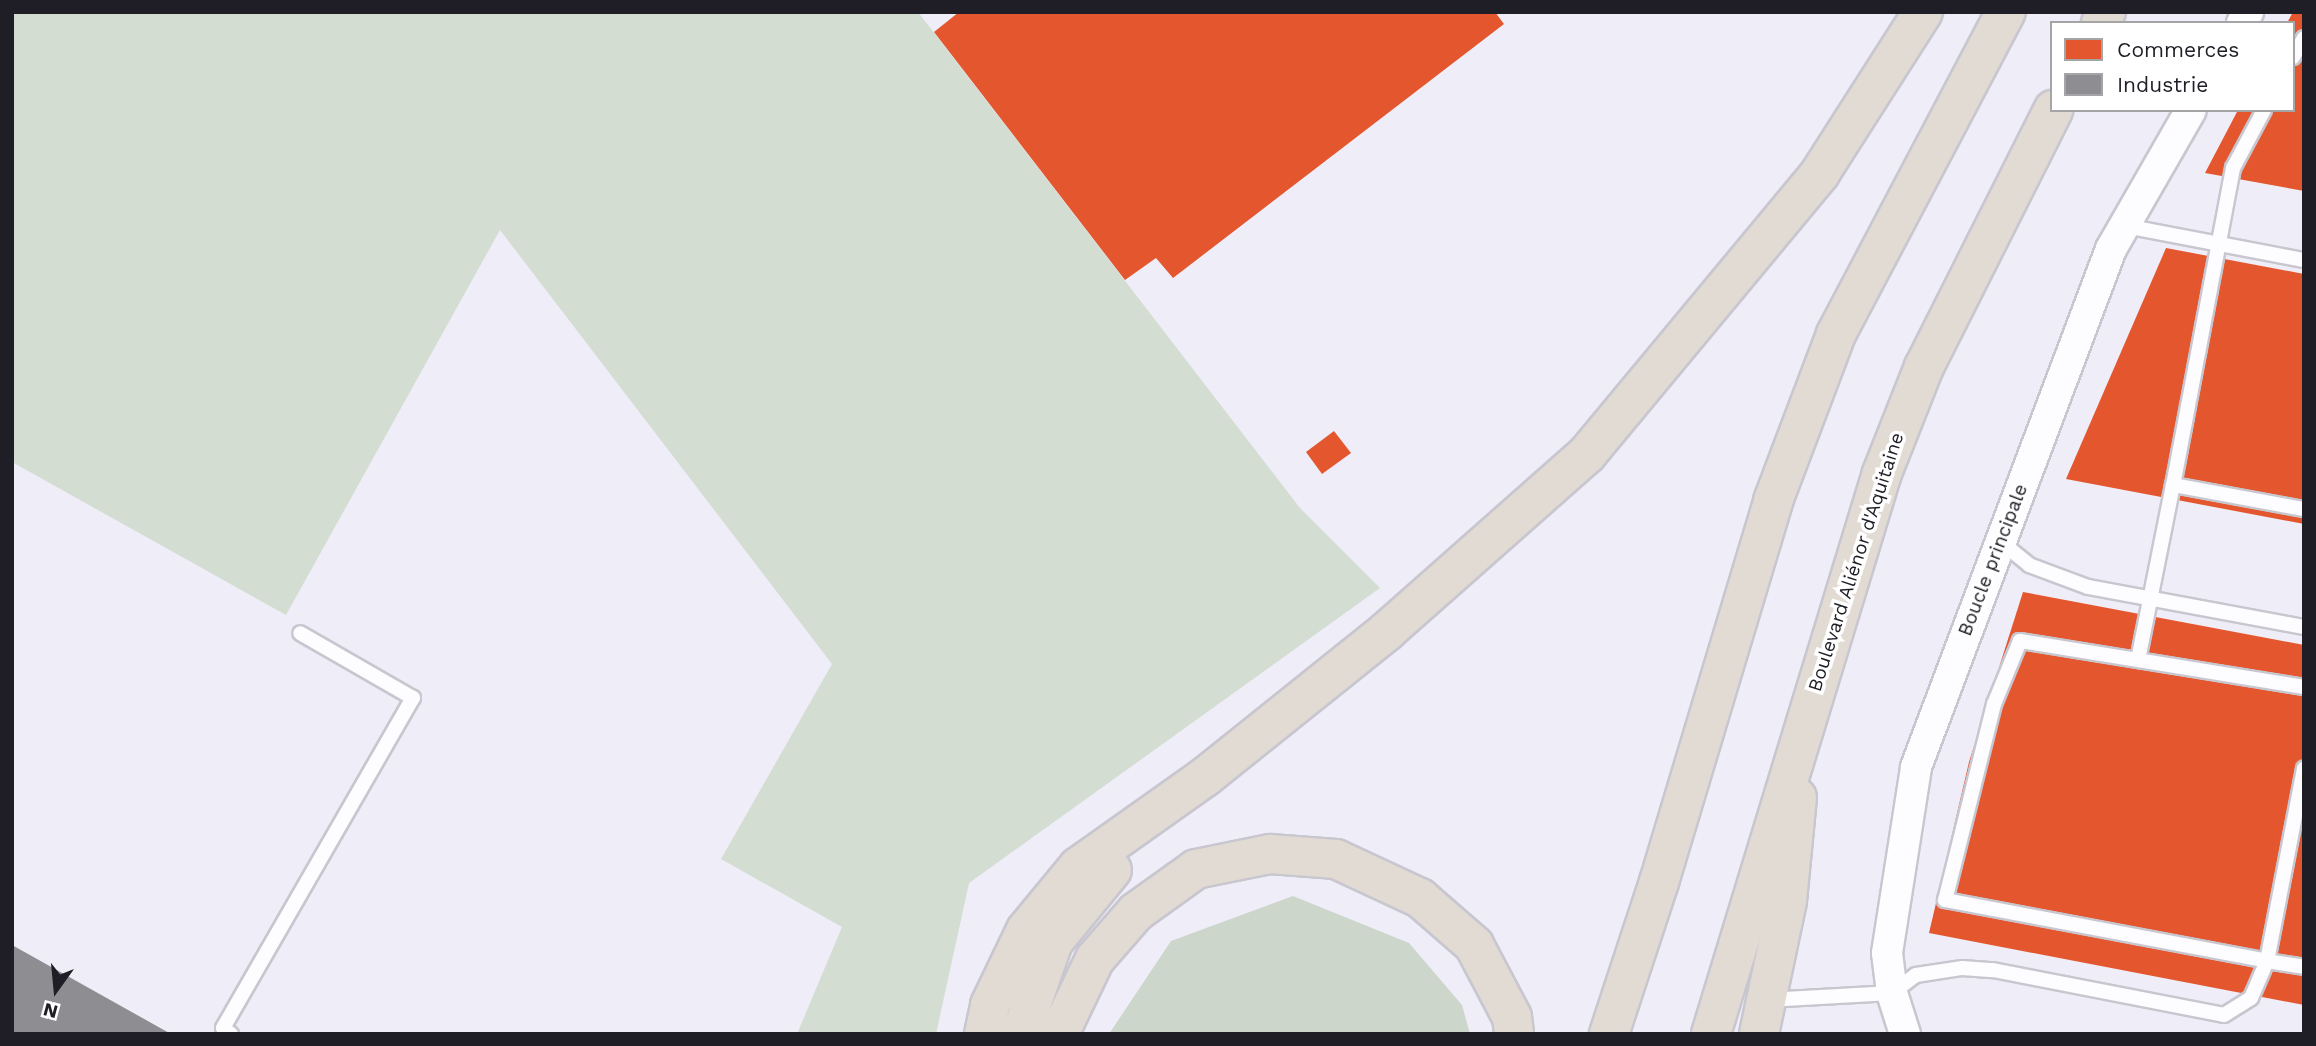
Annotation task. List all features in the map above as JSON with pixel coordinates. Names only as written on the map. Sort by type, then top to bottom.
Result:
[{"type":"highway","points":[[984,1034],[990,1005],[1026,930],[1078,867],[1205,776],[1387,631],[1587,454],[1717,301],[1820,173],[1923,12]]},
{"type":"highway","points":[[1609,1034],[1660,882],[1773,501],[1836,334],[2006,12]]},
{"type":"highway","name":"Boulevard Aliénor d'Aquitaine","points":[[1711,1034],[1882,473],[1924,367],[2052,112]]},
{"type":"highway","points":[[1762,1017],[1787,901],[1804,722]]},
{"type":"highway","points":[[1021,1034],[1053,942],[1098,883],[1205,776]]},
{"type":"highway","points":[[1059,1034],[1095,959],[1136,912],[1196,869],[1270,854],[1336,859],[1420,898],[1474,946],[1512,1017],[1514,1034]]},
{"type":"street","name":"Boucle principale","points":[[1905,1034],[1892,993],[1887,953],[1916,767],[2112,249],[2191,112]]},
{"type":"lane","points":[[2295,54],[2304,38]]},
{"type":"lane","points":[[2138,660],[2232,168],[2263,112]]},
{"type":"lane","points":[[2125,226],[2304,260]]},
{"type":"lane","points":[[2173,485],[2304,509]]},
{"type":"lane","points":[[2000,541],[2029,565],[2088,587],[2304,627]]},
{"type":"lane","points":[[232,1034],[223,1028],[413,698],[300,633]]},
{"type":"lane","points":[[2304,687],[2020,641],[1994,704],[1945,900],[2304,967]]},
{"type":"lane","points":[[1762,1017],[1892,993],[1916,975],[1962,968],[1993,970],[2224,1015],[2251,998],[2267,961],[2304,769]]},
{"type":"shaded area","points":[[12,12],[918,12],[1300,508],[1380,588],[969,883],[936,1034],[797,1034],[842,927],[721,859],[832,664],[500,230],[286,615],[12,462]]},
{"type":"shaded area","points":[[1293,896],[1409,943],[1462,1005],[1470,1034],[1109,1034],[1171,941]]},
{"type":"building: Commerces","points":[[959,12],[1495,12],[1504,24],[1173,278],[1156,258],[1125,280],[934,32]]},
{"type":"building: Commerces","points":[[2293,12],[2304,12],[2304,191],[2205,173],[2237,112],[2295,112],[2295,21],[2288,21]]},
{"type":"building: Commerces","points":[[2166,248],[2304,274],[2304,524],[2066,479]]},
{"type":"building: Commerces","points":[[1334,431],[1351,453],[1322,474],[1306,452]]},
{"type":"building: Commerces","points":[[2023,592],[2304,645],[2304,1005],[1929,933],[1969,762]]},
{"type":"building: Industrie","points":[[12,945],[171,1034],[12,1034]]}]
